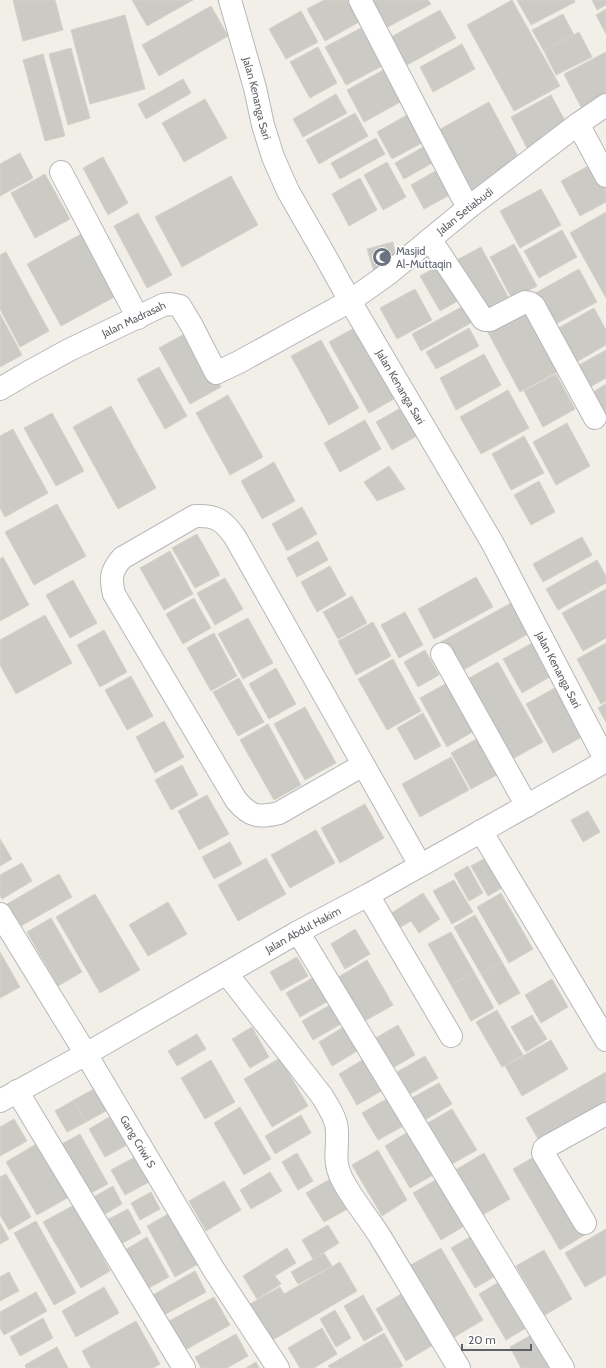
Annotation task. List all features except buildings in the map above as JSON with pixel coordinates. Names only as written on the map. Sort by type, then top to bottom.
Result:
[{"type":"street","name":"Jalan Kenanga Sari","points":[[230,0],[255,88],[263,125],[273,157],[288,191],[350,301],[493,544],[606,761]]},
{"type":"street","points":[[360,0],[468,208]]},
{"type":"street","name":"Jalan Setiabudi","points":[[239,362],[350,301],[388,274],[468,208],[578,124],[606,105]]},
{"type":"street","points":[[578,124],[606,176]]},
{"type":"street","points":[[61,172],[138,318]]},
{"type":"street","points":[[430,239],[483,319],[490,320],[525,302],[534,306],[595,418]]},
{"type":"street","name":"Jalan Madrasah","points":[[0,389],[70,350],[163,305],[170,304],[180,306],[216,373],[239,362]]},
{"type":"street","points":[[363,765],[280,813],[267,816],[253,816],[243,809],[232,794],[114,594],[111,584],[115,566],[122,558],[195,516],[205,515],[214,517],[223,522],[235,537],[420,865]]},
{"type":"street","points":[[442,654],[527,806]]},
{"type":"street","name":"Jalan Abdul Hakim","points":[[9,1096],[227,974],[298,932],[368,895],[606,761]]},
{"type":"street","points":[[481,832],[606,1040]]},
{"type":"street","points":[[368,895],[451,1036]]},
{"type":"street","name":"Gang Criwi S","points":[[0,914],[86,1054],[214,1270],[278,1368]]},
{"type":"street","points":[[298,932],[563,1368]]},
{"type":"street","points":[[227,974],[326,1103],[335,1118],[338,1133],[336,1160],[341,1178],[378,1234],[458,1368]]},
{"type":"street","points":[[9,1096],[184,1368]]},
{"type":"street","points":[[585,1223],[543,1153],[544,1149],[550,1145],[606,1114]]},
{"type":"place","name":"Masjid Al-Muttaqin","points":[[382,257]]}]
